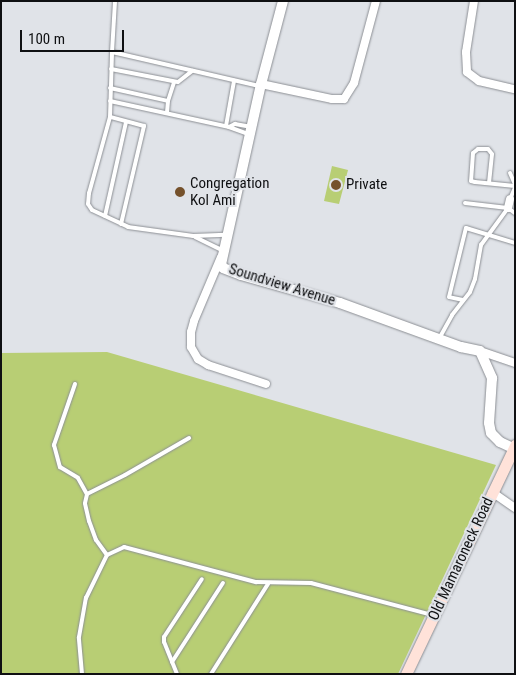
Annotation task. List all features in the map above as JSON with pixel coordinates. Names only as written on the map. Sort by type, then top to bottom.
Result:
[{"type":"main road","name":"Old Mamaroneck Road","points":[[406,674],[514,447]]},
{"type":"street","name":"Soundview Avenue","points":[[283,1],[221,253],[223,268],[340,303],[440,340],[515,363]]},
{"type":"street","points":[[261,85],[332,100],[344,99],[354,83],[376,1]]},
{"type":"street","points":[[474,1],[466,52],[467,72],[479,81],[515,89]]},
{"type":"street","points":[[508,208],[510,199]]},
{"type":"street","points":[[221,253],[194,321],[191,332],[191,347],[198,359],[208,365],[266,384]]},
{"type":"street","points":[[480,351],[487,363],[492,378],[489,423],[491,433],[500,442],[514,447]]},
{"type":"street","points":[[492,492],[515,508]]},
{"type":"lane","points":[[115,1],[110,117],[89,193],[88,204],[92,210],[128,227],[193,236],[226,235]]},
{"type":"lane","points":[[112,52],[234,81],[261,85]]},
{"type":"lane","points":[[111,69],[174,82],[181,81],[192,71]]},
{"type":"lane","points":[[228,126],[234,81]]},
{"type":"lane","points":[[166,113],[174,82]]},
{"type":"lane","points":[[110,88],[168,101]]},
{"type":"lane","points":[[110,101],[251,131]]},
{"type":"lane","points":[[110,117],[144,126],[121,224]]},
{"type":"lane","points":[[105,216],[126,122]]},
{"type":"lane","points":[[228,126],[235,124],[251,131]]},
{"type":"lane","points":[[488,183],[492,154],[488,149],[478,149],[474,153],[470,178],[475,182],[515,186]]},
{"type":"lane","points":[[510,173],[515,186],[510,199]]},
{"type":"lane","points":[[465,203],[508,208],[515,213]]},
{"type":"lane","points":[[440,340],[442,331],[470,292],[475,279],[481,244],[508,208]]},
{"type":"lane","points":[[462,301],[449,297],[466,228],[515,243]]},
{"type":"lane","points":[[193,236],[221,253]]},
{"type":"lane","points":[[75,384],[54,445],[60,467],[78,478],[87,494],[85,503],[89,521],[96,540],[106,555]]},
{"type":"lane","points":[[87,494],[125,475],[189,438]]},
{"type":"lane","points":[[82,674],[79,637],[81,616],[86,598],[106,555],[116,549],[131,547],[161,558],[268,584],[311,583],[434,616]]},
{"type":"lane","points":[[177,674],[164,642],[164,637],[202,579]]},
{"type":"lane","points":[[172,662],[223,583]]},
{"type":"lane","points":[[211,674],[268,584]]},
{"type":"green space","name":"Private","points":[[332,166],[348,170],[339,204],[324,201]]},
{"type":"green space","points":[[107,352],[496,465],[398,674],[1,674],[1,353]]},
{"type":"place","name":"Private","points":[[336,185]]},
{"type":"place","name":"Congregation Kol Ami","points":[[180,192]]}]
